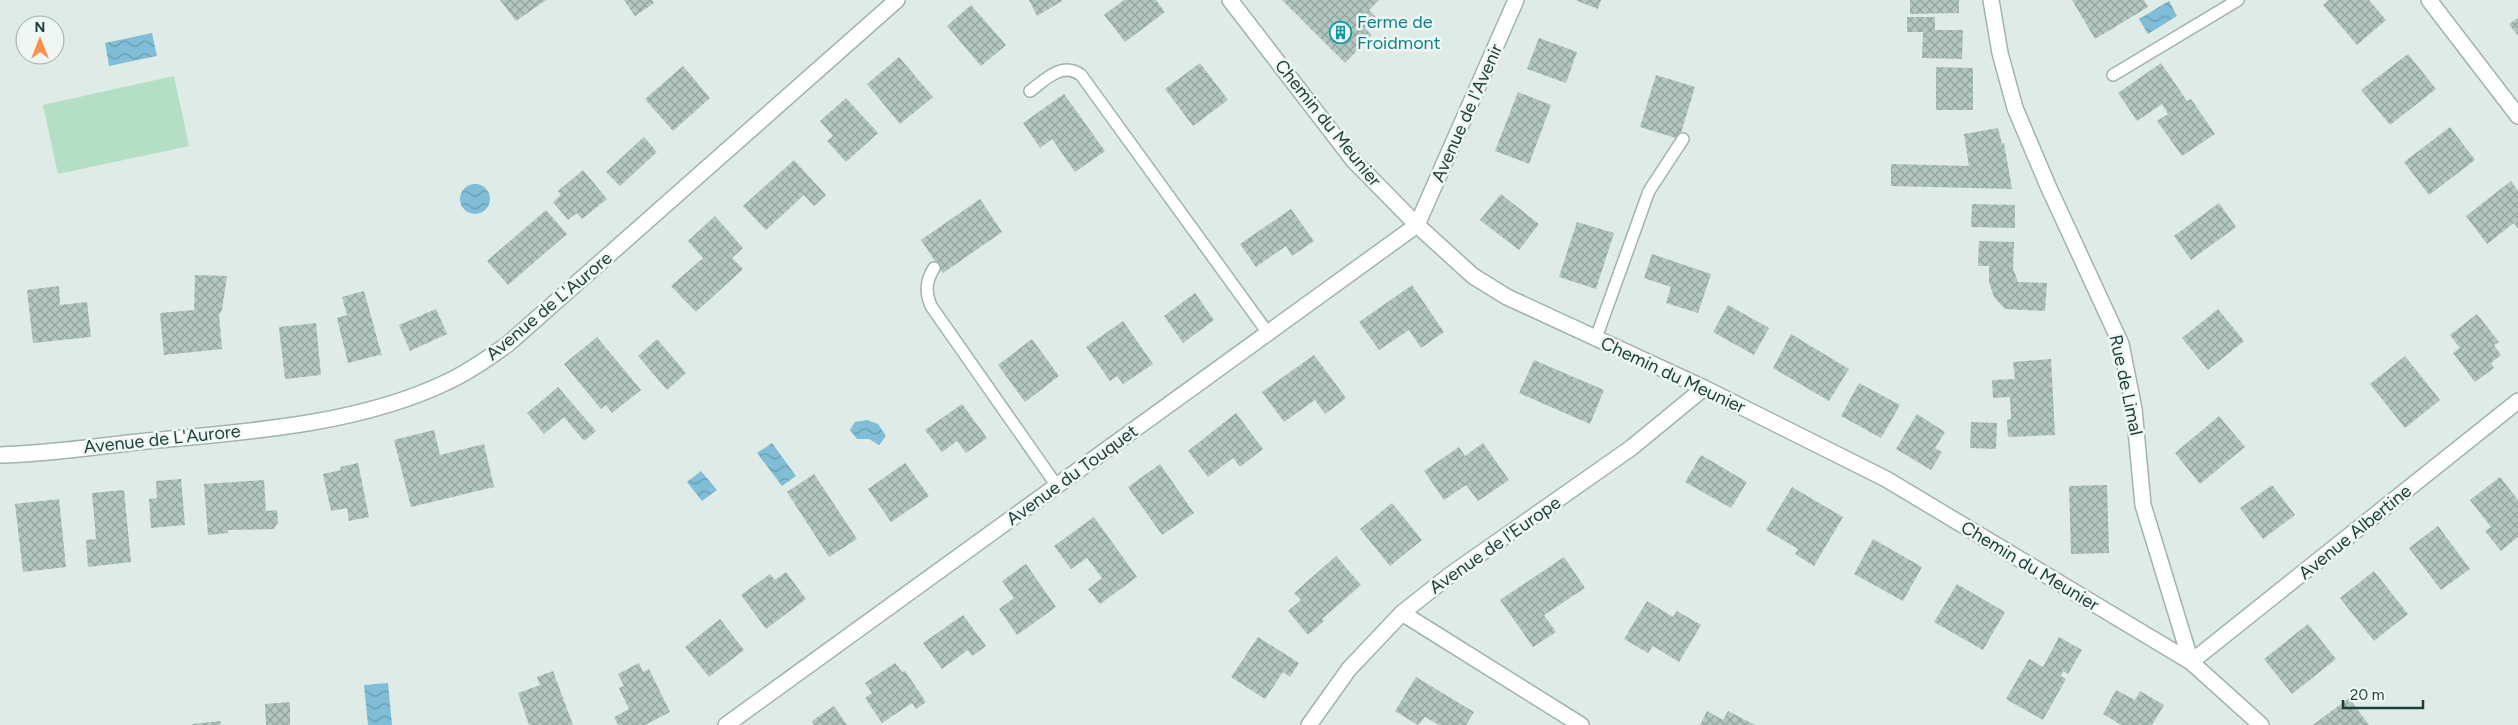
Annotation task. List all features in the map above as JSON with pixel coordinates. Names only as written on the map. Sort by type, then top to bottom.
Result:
[{"type":"street","name":"Avenue de L'Aurore","points":[[0,455],[202,436],[321,420],[414,396],[446,382],[477,366],[508,344],[897,0]]},
{"type":"street","name":"Chemin du Meunier","points":[[1230,0],[1354,161],[1417,225],[1473,276],[1507,297],[1704,388],[1886,479],[2191,662]]},
{"type":"street","name":"Avenue de l'Avenir","points":[[1417,225],[1516,0]]},
{"type":"street","name":"Rue de Limal","points":[[1992,0],[2000,53],[2015,108],[2048,186],[2121,344],[2134,409],[2143,505],[2191,662]]},
{"type":"street","points":[[2428,0],[2518,116]]},
{"type":"street","name":"Avenue du Touquet","points":[[726,725],[1417,225]]},
{"type":"street","name":"Avenue de l'Europe","points":[[1309,725],[1349,669],[1402,613],[1450,575],[1631,448],[1704,388]]},
{"type":"street","name":"Avenue Albertine","points":[[2191,662],[2518,401]]},
{"type":"street","points":[[1402,613],[1580,725]]},
{"type":"street","points":[[2191,662],[2261,725]]},
{"type":"lane","points":[[2114,74],[2238,0]]},
{"type":"lane","points":[[1030,91],[1059,71],[1075,70],[1080,75],[1268,333]]},
{"type":"lane","points":[[1596,338],[1649,191],[1683,139]]},
{"type":"lane","points":[[934,268],[928,277],[926,288],[931,306],[1058,486]]},
{"type":"green space","points":[[174,76],[189,146],[58,174],[43,105]]},
{"type":"water","points":[[2169,1],[2177,16],[2148,34],[2139,19]]},
{"type":"water","points":[[152,33],[157,56],[109,66],[105,43]]},
{"type":"water","points":[[475,184],[486,188],[490,199],[486,210],[475,214],[464,210],[460,199],[464,188]]},
{"type":"water","points":[[867,420],[878,424],[886,436],[879,445],[869,439],[857,439],[850,430],[855,422]]},
{"type":"water","points":[[772,443],[796,476],[782,486],[757,453]]},
{"type":"water","points":[[701,471],[717,490],[702,501],[687,482]]},
{"type":"water","points":[[388,683],[392,725],[368,725],[364,685]]},
{"type":"building","points":[[500,0],[546,0],[516,21]]},
{"type":"building","points":[[624,0],[652,0],[654,3],[635,16]]},
{"type":"building","points":[[1029,0],[1061,0],[1062,1],[1037,16]]},
{"type":"building","points":[[1124,0],[1156,0],[1165,12],[1125,42],[1104,15]]},
{"type":"building","name":"Ferme de Froidmont","points":[[1282,0],[1379,0],[1369,10],[1376,17],[1365,28],[1372,35],[1345,63]]},
{"type":"building","points":[[1575,0],[1601,0],[1598,9]]},
{"type":"building","points":[[1910,0],[1959,0],[1959,13],[1910,14]]},
{"type":"building","points":[[2072,0],[2144,0],[2148,7],[2095,39]]},
{"type":"building","points":[[2329,0],[2369,0],[2386,20],[2357,45],[2323,5]]},
{"type":"building","points":[[971,5],[1006,45],[981,66],[947,26]]},
{"type":"building","points":[[1907,17],[1935,17],[1935,30],[1963,30],[1962,59],[1922,58],[1923,32],[1907,32]]},
{"type":"building","points":[[2518,18],[2518,36],[2509,24]]},
{"type":"building","points":[[1539,38],[1577,52],[1566,83],[1527,69]]},
{"type":"building","points":[[2408,54],[2436,89],[2390,125],[2361,90]]},
{"type":"building","points":[[899,57],[933,97],[900,124],[867,84]]},
{"type":"building","points":[[1200,63],[1228,100],[1193,126],[1165,89]]},
{"type":"building","points":[[2161,63],[2187,101],[2191,99],[2215,134],[2182,156],[2157,121],[2168,114],[2162,104],[2137,121],[2118,93]]},
{"type":"building","points":[[683,66],[710,98],[673,131],[645,99]]},
{"type":"building","points":[[1936,67],[1973,68],[1973,110],[1936,110]]},
{"type":"building","points":[[1656,75],[1695,87],[1679,139],[1640,127]]},
{"type":"building","points":[[1518,92],[1551,105],[1529,164],[1495,151]]},
{"type":"building","points":[[1064,94],[1105,151],[1075,172],[1052,139],[1040,148],[1023,123]]},
{"type":"building","points":[[846,98],[878,133],[846,162],[827,141],[833,136],[820,121]]},
{"type":"building","points":[[2450,127],[2475,160],[2429,195],[2404,162]]},
{"type":"building","points":[[1998,128],[2002,144],[2004,143],[2012,189],[1891,186],[1891,164],[1969,166],[1964,134]]},
{"type":"building","points":[[644,137],[657,152],[620,186],[606,172]]},
{"type":"building","points":[[794,160],[826,195],[814,206],[804,195],[766,230],[743,206]]},
{"type":"building","points":[[583,170],[607,199],[582,219],[577,213],[568,220],[553,202],[561,195],[558,191]]},
{"type":"building","points":[[2511,181],[2518,191],[2518,229],[2514,223],[2487,244],[2466,216]]},
{"type":"building","points":[[1501,194],[1539,224],[1519,250],[1480,220]]},
{"type":"building","points":[[980,199],[1002,232],[943,273],[921,240]]},
{"type":"building","points":[[2219,203],[2236,227],[2191,260],[2174,236]]},
{"type":"building","points":[[1972,204],[2015,205],[2015,228],[1971,227]]},
{"type":"building","points":[[1291,209],[1314,241],[1292,256],[1286,246],[1256,267],[1240,244]]},
{"type":"building","points":[[546,210],[567,234],[508,285],[487,261]]},
{"type":"building","points":[[715,216],[743,248],[732,258],[743,269],[696,312],[671,286],[703,258],[688,241]]},
{"type":"building","points":[[1577,222],[1614,233],[1596,289],[1559,277]]},
{"type":"building","points":[[1979,241],[2014,242],[2013,268],[2018,282],[2047,283],[2045,311],[2005,309],[1994,297],[1989,282],[1989,266],[1978,266]]},
{"type":"building","points":[[1652,254],[1711,274],[1698,313],[1666,303],[1671,287],[1644,278]]},
{"type":"building","points":[[195,275],[227,276],[222,310],[219,315],[222,349],[164,355],[160,313],[194,310]]},
{"type":"building","points":[[1412,285],[1444,332],[1421,348],[1409,330],[1379,350],[1359,322]]},
{"type":"building","points":[[59,286],[60,305],[87,302],[91,337],[33,343],[27,290]]},
{"type":"building","points":[[364,291],[382,356],[379,355],[348,363],[337,318],[347,315],[342,297]]},
{"type":"building","points":[[1195,293],[1214,320],[1183,343],[1164,316]]},
{"type":"building","points":[[1728,305],[1769,328],[1754,355],[1713,332]]},
{"type":"building","points":[[436,309],[447,334],[410,351],[399,325]]},
{"type":"building","points":[[2218,309],[2244,341],[2208,370],[2182,338]]},
{"type":"building","points":[[2477,314],[2499,342],[2494,345],[2501,355],[2491,363],[2494,368],[2475,382],[2453,353],[2460,348],[2450,335]]},
{"type":"building","points":[[1123,321],[1153,364],[1123,384],[1117,376],[1110,381],[1086,347]]},
{"type":"building","points":[[316,323],[321,375],[285,379],[279,327]]},
{"type":"building","points":[[1791,334],[1849,369],[1829,401],[1773,368]]},
{"type":"building","points":[[597,337],[641,390],[612,413],[606,405],[601,409],[564,364]]},
{"type":"building","points":[[657,339],[686,373],[667,390],[638,356]]},
{"type":"building","points":[[1032,339],[1059,376],[1025,402],[998,365]]},
{"type":"building","points":[[1314,355],[1346,398],[1325,414],[1315,400],[1284,422],[1262,392]]},
{"type":"building","points":[[2405,356],[2440,400],[2405,428],[2370,384]]},
{"type":"building","points":[[2051,359],[2055,435],[2008,437],[2007,420],[2011,419],[2010,397],[1993,398],[1992,380],[2015,379],[2013,362]]},
{"type":"building","points":[[1534,360],[1604,390],[1590,424],[1519,393]]},
{"type":"building","points":[[1859,383],[1900,405],[1881,438],[1841,416]]},
{"type":"building","points":[[558,387],[596,431],[584,441],[564,417],[544,434],[527,413]]},
{"type":"building","points":[[962,404],[987,438],[966,453],[957,441],[942,452],[925,430]]},
{"type":"building","points":[[1236,413],[1263,449],[1240,467],[1233,458],[1208,477],[1188,451]]},
{"type":"building","points":[[1917,414],[1945,432],[1935,448],[1942,452],[1931,470],[1896,449]]},
{"type":"building","points":[[2219,416],[2245,447],[2200,484],[2175,453]]},
{"type":"building","points":[[1971,422],[1997,423],[1996,449],[1970,448]]},
{"type":"building","points":[[434,430],[440,455],[484,444],[494,487],[411,507],[394,440]]},
{"type":"building","points":[[1483,443],[1509,480],[1478,501],[1466,485],[1444,500],[1424,471],[1459,447],[1465,456]]},
{"type":"building","points":[[1701,455],[1747,482],[1731,508],[1685,482]]},
{"type":"building","points":[[358,463],[369,517],[349,521],[347,508],[331,511],[323,474],[341,470],[340,467]]},
{"type":"building","points":[[905,463],[929,496],[891,522],[868,489]]},
{"type":"building","points":[[1160,464],[1194,513],[1162,535],[1128,487]]},
{"type":"building","points":[[814,474],[857,539],[829,557],[787,492]]},
{"type":"building","points":[[2500,477],[2518,500],[2518,537],[2501,551],[2485,531],[2491,527],[2470,500]]},
{"type":"building","points":[[181,479],[185,525],[151,528],[149,499],[157,498],[156,481]]},
{"type":"building","points":[[264,480],[266,511],[277,510],[278,522],[274,529],[228,530],[228,533],[208,535],[204,484]]},
{"type":"building","points":[[2107,485],[2109,553],[2071,554],[2069,486]]},
{"type":"building","points":[[2272,485],[2295,515],[2263,539],[2240,508]]},
{"type":"building","points":[[1792,487],[1843,517],[1814,566],[1795,554],[1798,549],[1766,530]]},
{"type":"building","points":[[124,490],[131,562],[88,567],[86,540],[96,539],[92,493]]},
{"type":"building","points":[[59,499],[66,567],[23,572],[15,504]]},
{"type":"building","points":[[1392,503],[1422,540],[1390,566],[1360,529]]},
{"type":"building","points":[[1094,517],[1137,577],[1100,604],[1088,589],[1102,578],[1087,558],[1071,569],[1054,546]]},
{"type":"building","points":[[2438,526],[2470,569],[2441,590],[2409,548]]},
{"type":"building","points":[[1873,539],[1922,567],[1903,601],[1854,574]]},
{"type":"building","points":[[1336,556],[1361,585],[1322,619],[1324,621],[1308,635],[1288,611],[1301,600],[1294,593]]},
{"type":"building","points":[[1564,557],[1585,588],[1544,615],[1556,632],[1533,647],[1500,600]]},
{"type":"building","points":[[1026,564],[1056,607],[1017,635],[999,609],[1014,598],[1002,581]]},
{"type":"building","points":[[2374,571],[2408,614],[2374,641],[2340,598]]},
{"type":"building","points":[[786,572],[806,599],[766,629],[741,595],[770,574],[775,580]]},
{"type":"building","points":[[1957,584],[2005,612],[1983,650],[1934,622]]},
{"type":"building","points":[[1647,601],[1673,617],[1677,611],[1701,625],[1679,662],[1653,646],[1648,653],[1624,639]]},
{"type":"building","points":[[963,615],[986,646],[972,656],[968,650],[942,669],[923,643]]},
{"type":"building","points":[[720,619],[744,650],[709,677],[685,647]]},
{"type":"building","points":[[2308,624],[2336,659],[2292,694],[2264,659]]},
{"type":"building","points":[[1258,637],[1299,663],[1290,677],[1283,672],[1265,699],[1231,677]]},
{"type":"building","points":[[2059,637],[2082,650],[2068,674],[2063,671],[2061,676],[2066,679],[2043,720],[2006,699],[2029,659],[2043,667]]},
{"type":"building","points":[[639,663],[643,672],[649,669],[670,712],[645,725],[618,725],[614,717],[629,709],[619,688],[624,686],[618,674]]},
{"type":"building","points":[[895,663],[902,672],[905,671],[926,702],[916,709],[912,703],[882,723],[865,698],[872,693],[865,683]]},
{"type":"building","points":[[553,671],[573,725],[529,725],[518,693],[540,685],[537,677]]},
{"type":"building","points":[[1416,677],[1474,712],[1466,725],[1439,725],[1425,717],[1418,725],[1395,711]]},
{"type":"building","points":[[2116,690],[2135,700],[2140,691],[2164,705],[2152,725],[2121,725],[2103,714]]},
{"type":"building","points":[[2349,698],[2369,725],[2313,725]]},
{"type":"building","points":[[290,702],[290,725],[266,725],[265,704]]},
{"type":"building","points":[[834,706],[847,725],[814,725],[812,721]]},
{"type":"building","points":[[1707,711],[1723,720],[1728,711],[1755,725],[1700,725]]},
{"type":"building","points":[[221,721],[221,725],[192,725],[192,724]]},
{"type":"place","name":"Ferme de Froidmont","points":[[1341,32]]}]
